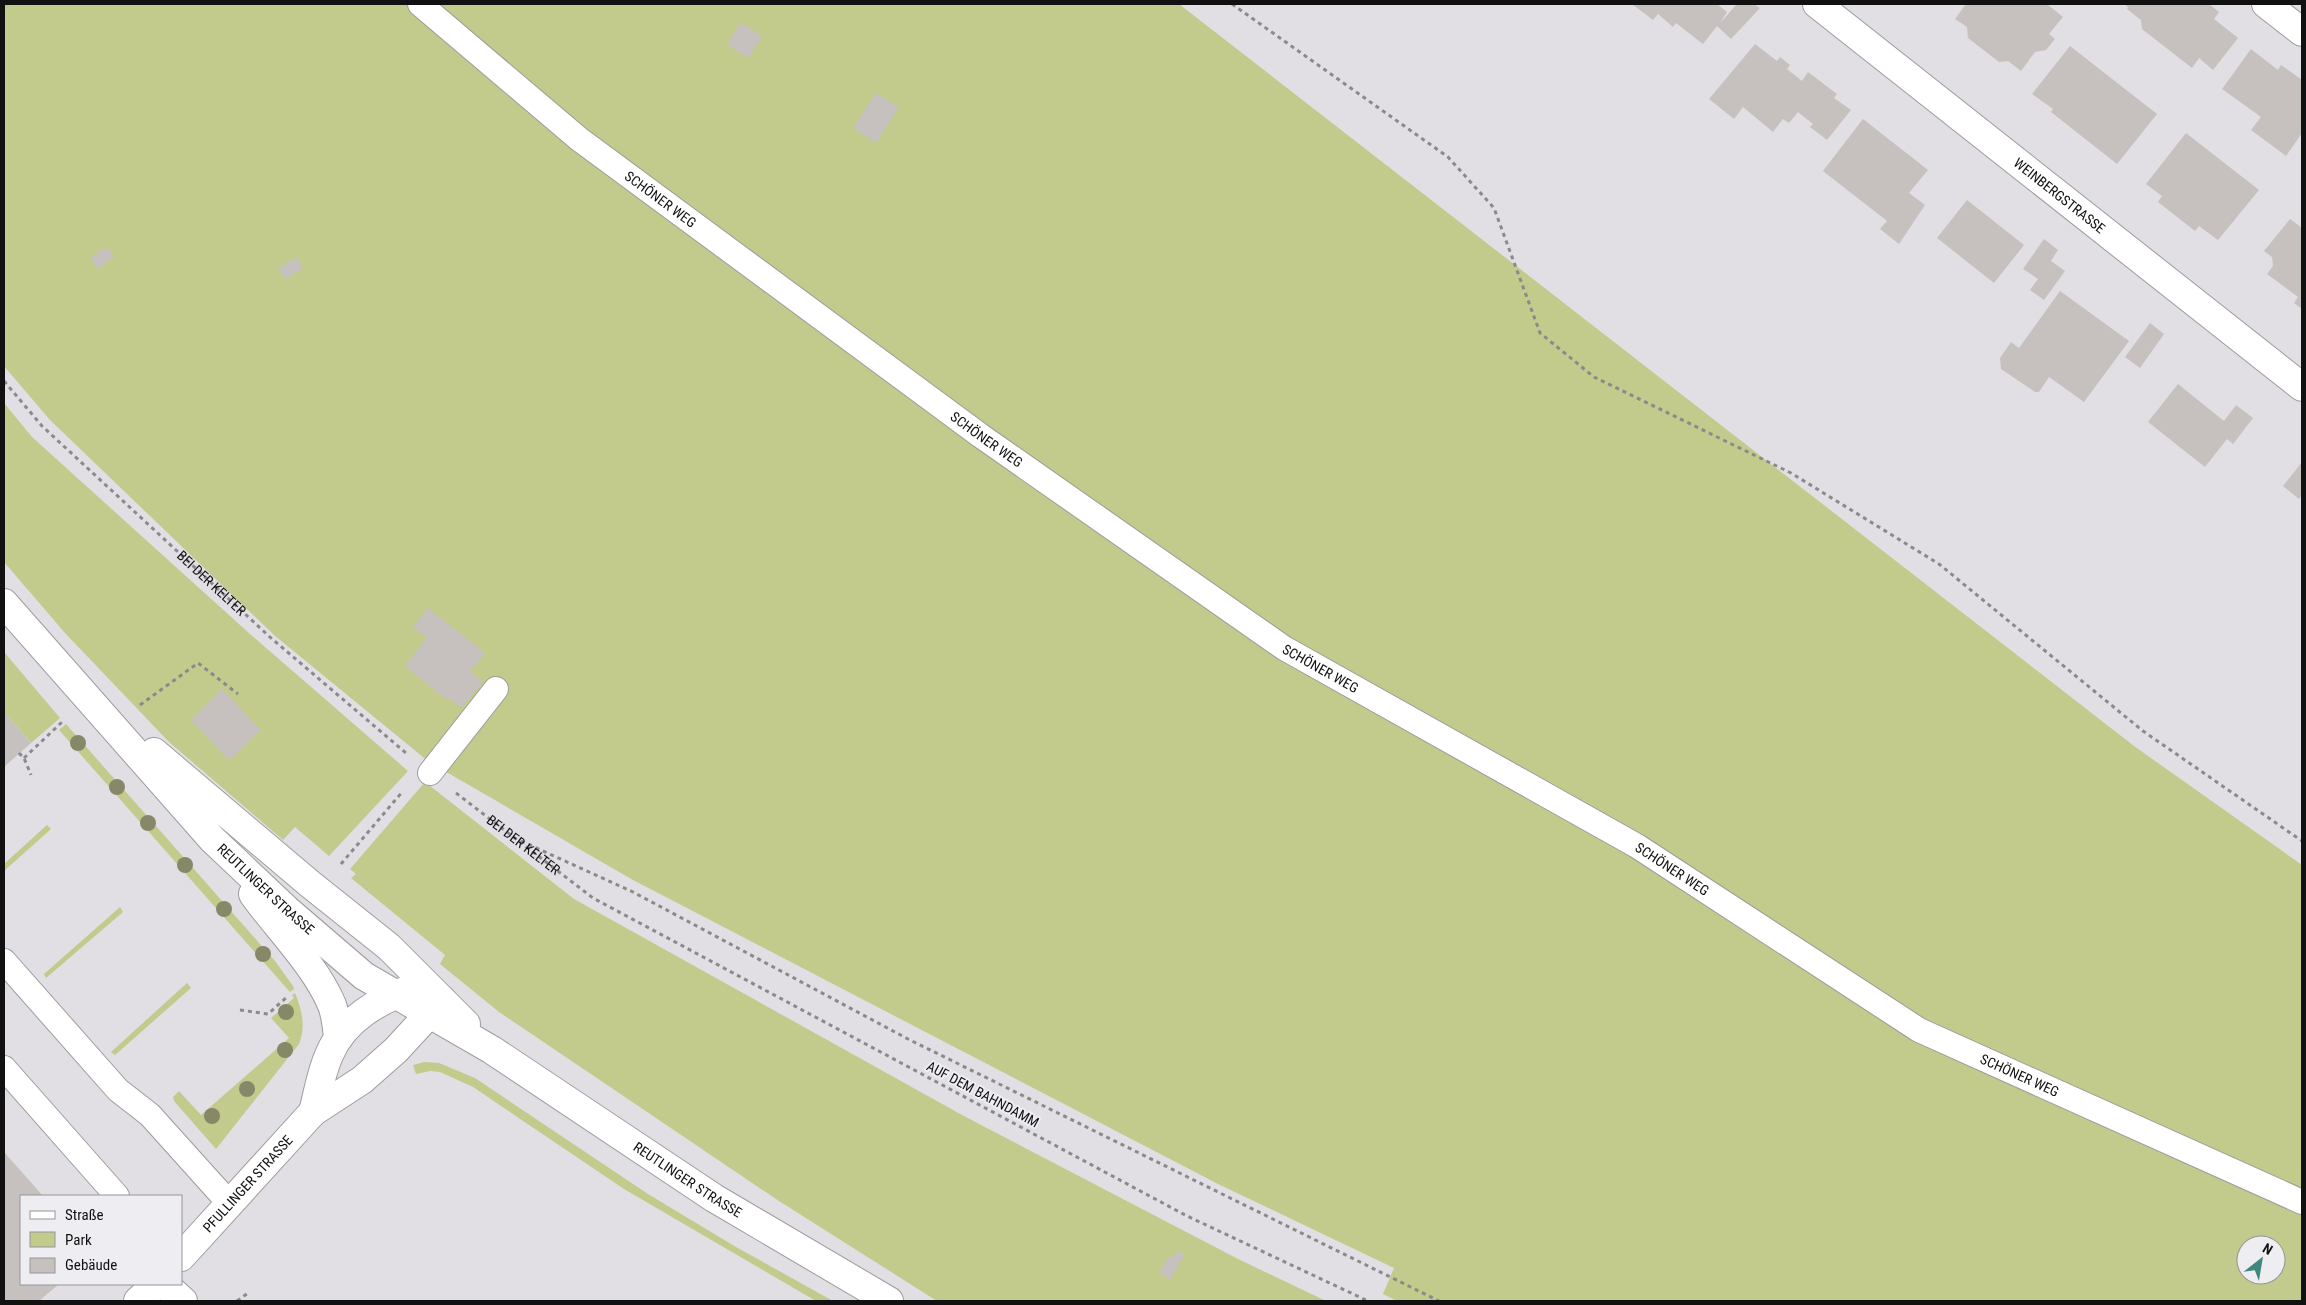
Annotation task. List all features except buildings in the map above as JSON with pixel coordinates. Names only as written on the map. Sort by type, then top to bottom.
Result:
[{"type":"main road","name":"WEINBERGSTRASSE","points":[[1818,4],[2302,387]]},
{"type":"main road","points":[[2266,4],[2302,32]]},
{"type":"main road","name":"REUTLINGER STRASSE","points":[[4,603],[74,685],[212,839],[286,909],[364,976],[396,994],[432,999]]},
{"type":"main road","name":"REUTLINGER STRASSE","points":[[74,685],[310,884],[389,947],[432,999],[492,1050],[714,1198],[889,1301]]},
{"type":"main road","points":[[212,839],[317,978],[336,1018],[338,1038]]},
{"type":"main road","name":"PFULLINGER STRASSE","points":[[313,1112],[329,1056],[338,1038],[352,1021],[370,1008],[396,994]]},
{"type":"main road","name":"PFULLINGER STRASSE","points":[[182,1256],[313,1112],[362,1080],[396,1050],[432,999]]},
{"type":"main road","points":[[138,1301],[155,1285]]},
{"type":"main road","points":[[165,1285],[183,1301]]},
{"type":"lane","name":"SCHÖNER WEG","points":[[420,4],[579,139],[981,436],[1284,648],[1637,846],[1918,1030],[2302,1202]]},
{"type":"lane","points":[[430,773],[496,689]]},
{"type":"lane","points":[[4,960],[118,1090],[150,1115],[230,1204]]},
{"type":"lane","points":[[4,1068],[116,1195]]},
{"type":"path","points":[[1232,4],[1448,157],[1494,208],[1540,333],[1594,377],[1792,473],[1940,564],[2143,731],[2302,841]]},
{"type":"path","name":"BEI DER KELTER","points":[[4,381],[42,426],[271,638],[430,773],[593,898]]},
{"type":"path","points":[[120,723],[139,705],[198,663],[238,694]]},
{"type":"path","points":[[24,758],[66,718]]},
{"type":"path","points":[[20,753],[31,775]]},
{"type":"path","points":[[339,866],[407,786]]},
{"type":"path","points":[[516,839],[633,892],[908,1039],[1438,1301]]},
{"type":"path","name":"AUF DEM BAHNDAMM","points":[[593,898],[1187,1216],[1368,1301]]},
{"type":"path","points":[[240,1010],[268,1014],[291,994]]},
{"type":"path","points":[[237,1301],[248,1293]]},
{"type":"green space","points":[[4,4],[1179,4],[2134,746],[2302,865],[2302,1301],[1397,1301],[1383,1294],[1394,1268],[1218,1184],[633,880],[429,762],[274,635],[50,420],[4,366]]},
{"type":"green space","points":[[4,403],[32,437],[250,634],[408,771],[329,856],[295,827],[283,840],[169,742],[65,633],[4,562]]},
{"type":"green space","points":[[4,652],[60,718],[31,743],[4,712]]},
{"type":"green space","points":[[66,724],[275,961],[294,989],[290,992],[59,730]]},
{"type":"green space","points":[[425,782],[574,899],[962,1115],[1238,1259],[1326,1301],[937,1301],[779,1201],[499,1012],[440,964],[445,955],[351,878],[356,874],[350,869]]},
{"type":"green space","points":[[47,825],[51,829],[4,871],[4,864]]},
{"type":"green space","points":[[120,907],[123,912],[46,978],[44,974]]},
{"type":"green space","points":[[187,983],[191,988],[115,1055],[111,1052]]},
{"type":"green space","points":[[295,993],[302,1019],[299,1044],[216,1149],[174,1101],[173,1097],[179,1091],[201,1115],[289,1038],[271,1018],[294,998],[292,995]]},
{"type":"green space","points":[[424,1062],[439,1063],[475,1078],[648,1194],[736,1247],[833,1301],[816,1301],[624,1189],[473,1087],[440,1072],[430,1071],[416,1074],[413,1065]]}]
